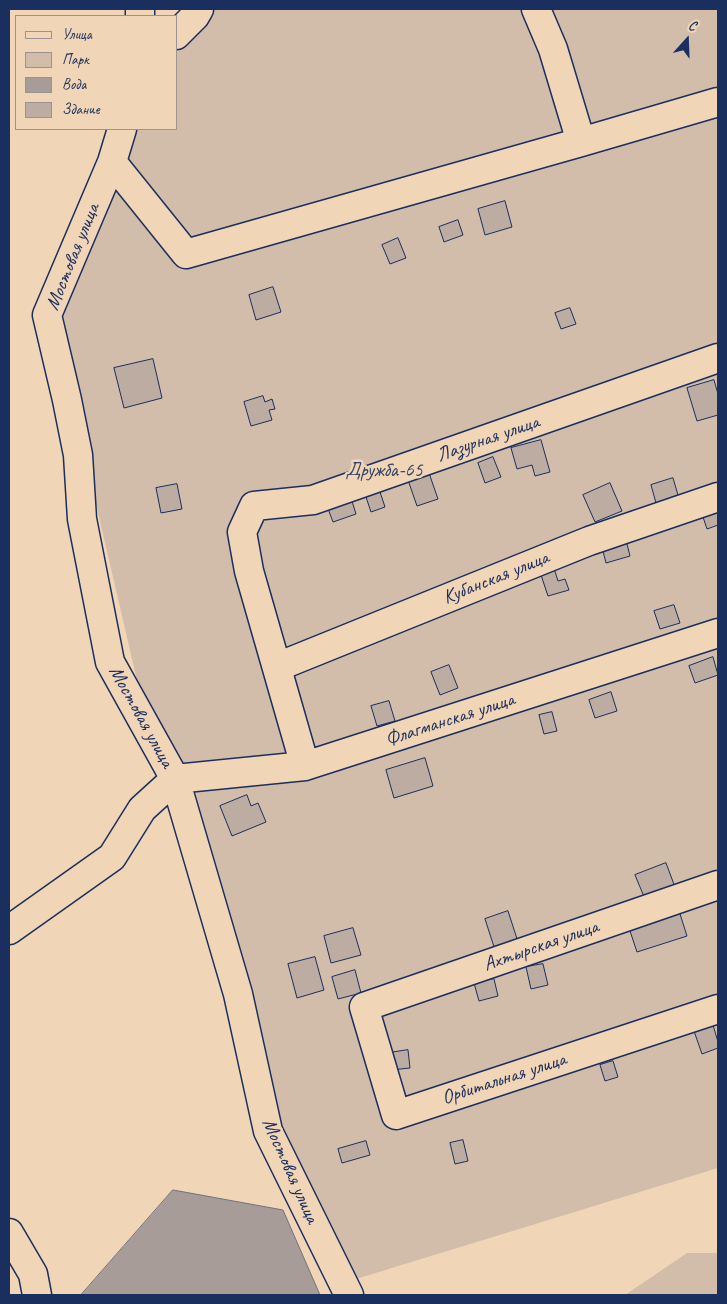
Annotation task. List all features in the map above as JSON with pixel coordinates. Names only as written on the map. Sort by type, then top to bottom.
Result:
[{"type":"lane","points":[[178,33],[195,16],[199,9]]},
{"type":"lane","points":[[536,9],[553,49],[581,142]]},
{"type":"lane","points":[[112,162],[186,254],[718,102]]},
{"type":"lane","name":"Мостовая улица","points":[[122,130],[112,162],[47,315],[78,455],[82,518],[110,662],[175,779],[238,994],[268,1131],[349,1295]]},
{"type":"lane","name":"Лазурная улица","points":[[276,667],[249,571],[242,532],[254,506],[313,500],[718,358]]},
{"type":"lane","name":"Кубанская улица","points":[[276,667],[589,541],[718,497]]},
{"type":"lane","name":"Флагманская улица","points":[[175,779],[306,766],[718,633]]},
{"type":"lane","points":[[276,667],[306,766]]},
{"type":"lane","points":[[9,930],[112,858],[142,809],[175,779]]},
{"type":"lane","name":"Ахтырская улица","points":[[364,1007],[718,885]]},
{"type":"lane","name":"Орбитальная улица","points":[[364,1007],[396,1115],[718,1009]]},
{"type":"lane","points":[[9,1234],[33,1274],[37,1295]]},
{"type":"green space","name":"Дружба-65","points":[[183,9],[718,9],[718,1168],[343,1283],[266,1086],[159,775],[50,306],[129,130],[178,130],[178,19]]},
{"type":"green space","points":[[687,1253],[718,1253],[718,1295],[625,1295]]},
{"type":"water","points":[[173,1190],[283,1210],[320,1295],[81,1295]]},
{"type":"building","points":[[505,201],[512,227],[485,235],[478,209]]},
{"type":"building","points":[[458,220],[463,235],[444,242],[439,227]]},
{"type":"building","points":[[398,238],[406,258],[390,264],[382,245]]},
{"type":"building","points":[[273,287],[281,312],[256,320],[249,295]]},
{"type":"building","points":[[570,308],[576,324],[561,329],[555,313]]},
{"type":"building","points":[[153,359],[162,398],[124,408],[114,368]]},
{"type":"building","points":[[714,380],[718,394],[718,415],[697,421],[687,388]]},
{"type":"building","points":[[263,396],[265,402],[272,399],[275,409],[269,410],[272,420],[251,426],[244,402]]},
{"type":"building","points":[[541,440],[550,472],[535,476],[532,465],[517,469],[511,448]]},
{"type":"building","points":[[493,457],[501,477],[485,483],[478,463]]},
{"type":"building","points":[[429,473],[438,499],[417,506],[408,480]]},
{"type":"building","points":[[673,478],[678,495],[656,503],[651,485]]},
{"type":"building","points":[[610,483],[622,511],[595,522],[583,495]]},
{"type":"building","points":[[177,484],[182,509],[161,513],[156,488]]},
{"type":"building","points":[[379,489],[385,507],[371,512],[365,494]]},
{"type":"building","points":[[351,498],[356,514],[333,522],[327,506]]},
{"type":"building","points":[[718,504],[718,525],[707,529],[703,517],[709,515],[707,508]]},
{"type":"building","points":[[625,536],[630,556],[606,563],[601,543]]},
{"type":"building","points":[[553,565],[558,581],[565,579],[569,590],[548,596],[539,569]]},
{"type":"building","points":[[674,605],[680,623],[660,629],[654,611]]},
{"type":"building","points":[[713,657],[718,675],[695,683],[689,666]]},
{"type":"building","points":[[449,665],[458,688],[440,695],[431,672]]},
{"type":"building","points":[[611,692],[617,711],[595,718],[589,700]]},
{"type":"building","points":[[389,701],[395,721],[377,726],[371,706]]},
{"type":"building","points":[[552,712],[557,731],[544,734],[539,715]]},
{"type":"building","points":[[425,758],[433,786],[394,798],[386,770]]},
{"type":"building","points":[[247,795],[251,806],[258,803],[266,822],[232,836],[220,806]]},
{"type":"building","points":[[666,863],[675,887],[645,899],[635,875]]},
{"type":"building","points":[[508,911],[519,945],[496,953],[485,919]]},
{"type":"building","points":[[680,914],[687,936],[637,952],[630,931]]},
{"type":"building","points":[[353,928],[361,955],[331,963],[324,936]]},
{"type":"building","points":[[315,957],[324,990],[297,998],[288,964]]},
{"type":"building","points":[[543,964],[548,985],[531,989],[526,967]]},
{"type":"building","points":[[355,970],[361,993],[338,999],[332,977]]},
{"type":"building","points":[[494,979],[498,996],[479,1001],[474,983]]},
{"type":"building","points":[[713,1025],[718,1048],[702,1054],[694,1031]]},
{"type":"building","points":[[408,1050],[410,1068],[391,1070],[389,1053]]},
{"type":"building","points":[[613,1061],[618,1077],[605,1081],[600,1065]]},
{"type":"building","points":[[463,1140],[468,1161],[455,1164],[450,1143]]},
{"type":"building","points":[[366,1141],[370,1155],[342,1163],[338,1149]]}]
